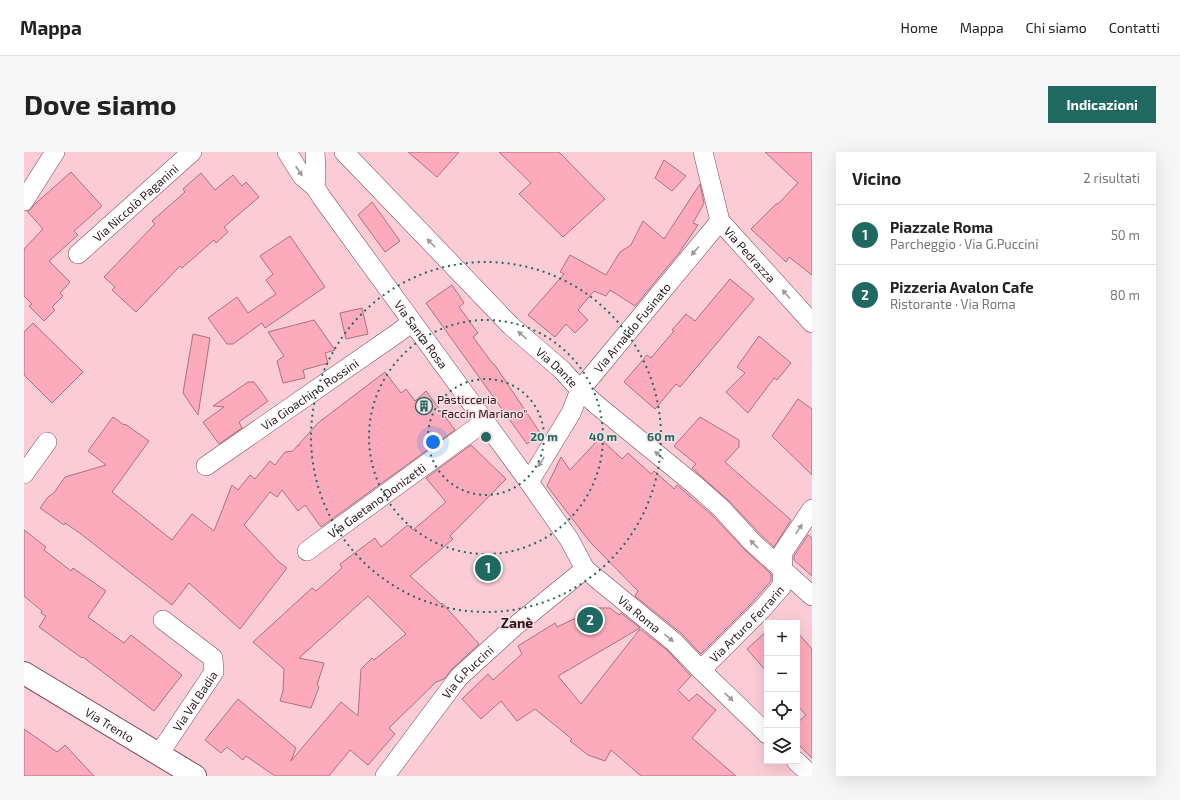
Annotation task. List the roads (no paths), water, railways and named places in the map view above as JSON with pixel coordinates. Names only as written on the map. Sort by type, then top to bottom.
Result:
[{"type":"street","points":[[24,201],[56,152]]},
{"type":"street","name":"Via Niccolò Paganini","points":[[78,254],[192,152]]},
{"type":"street","name":"Via Santa Rosa","points":[[287,152],[302,176],[315,186],[322,198],[529,482]]},
{"type":"street","points":[[315,152],[315,186]]},
{"type":"street","name":"Via Dante","points":[[344,152],[510,326],[562,370],[580,390],[604,411],[720,508],[753,544],[812,596]]},
{"type":"street","name":"Via Pedrazza","points":[[703,152],[720,221],[812,323]]},
{"type":"street","name":"Via Arnaldo Fusinato","points":[[529,482],[571,414],[580,390],[720,221]]},
{"type":"street","name":"Via Gioachino Rossini","points":[[206,466],[412,322]]},
{"type":"street","name":"Via Gaetano Donizetti","points":[[307,551],[484,422]]},
{"type":"street","points":[[24,474],[47,442]]},
{"type":"street","name":"Via Roma","points":[[529,482],[569,538],[585,569],[674,642],[764,731]]},
{"type":"street","name":"Via Arturo Ferrarin","points":[[701,670],[763,608],[782,586],[783,552],[812,509]]},
{"type":"street","name":"Via G.Puccini","points":[[384,776],[459,677],[514,627],[585,569]]},
{"type":"street","name":"Via Val Badia","points":[[159,754],[214,672],[213,658],[163,620]]},
{"type":"street","name":"Via Trento","points":[[24,672],[195,776]]},
{"type":"street","points":[[799,764],[812,776]]},
{"type":"place","name":"Pasticceria \"Faccin Mariano\"","points":[[424,406]]},
{"type":"place","name":"Piazzale Roma","points":[[488,568]]},
{"type":"place","name":"Pizzeria Avalon Cafe","points":[[590,620]]},
{"type":"district","name":"Zanè","points":[[517,622]]}]
